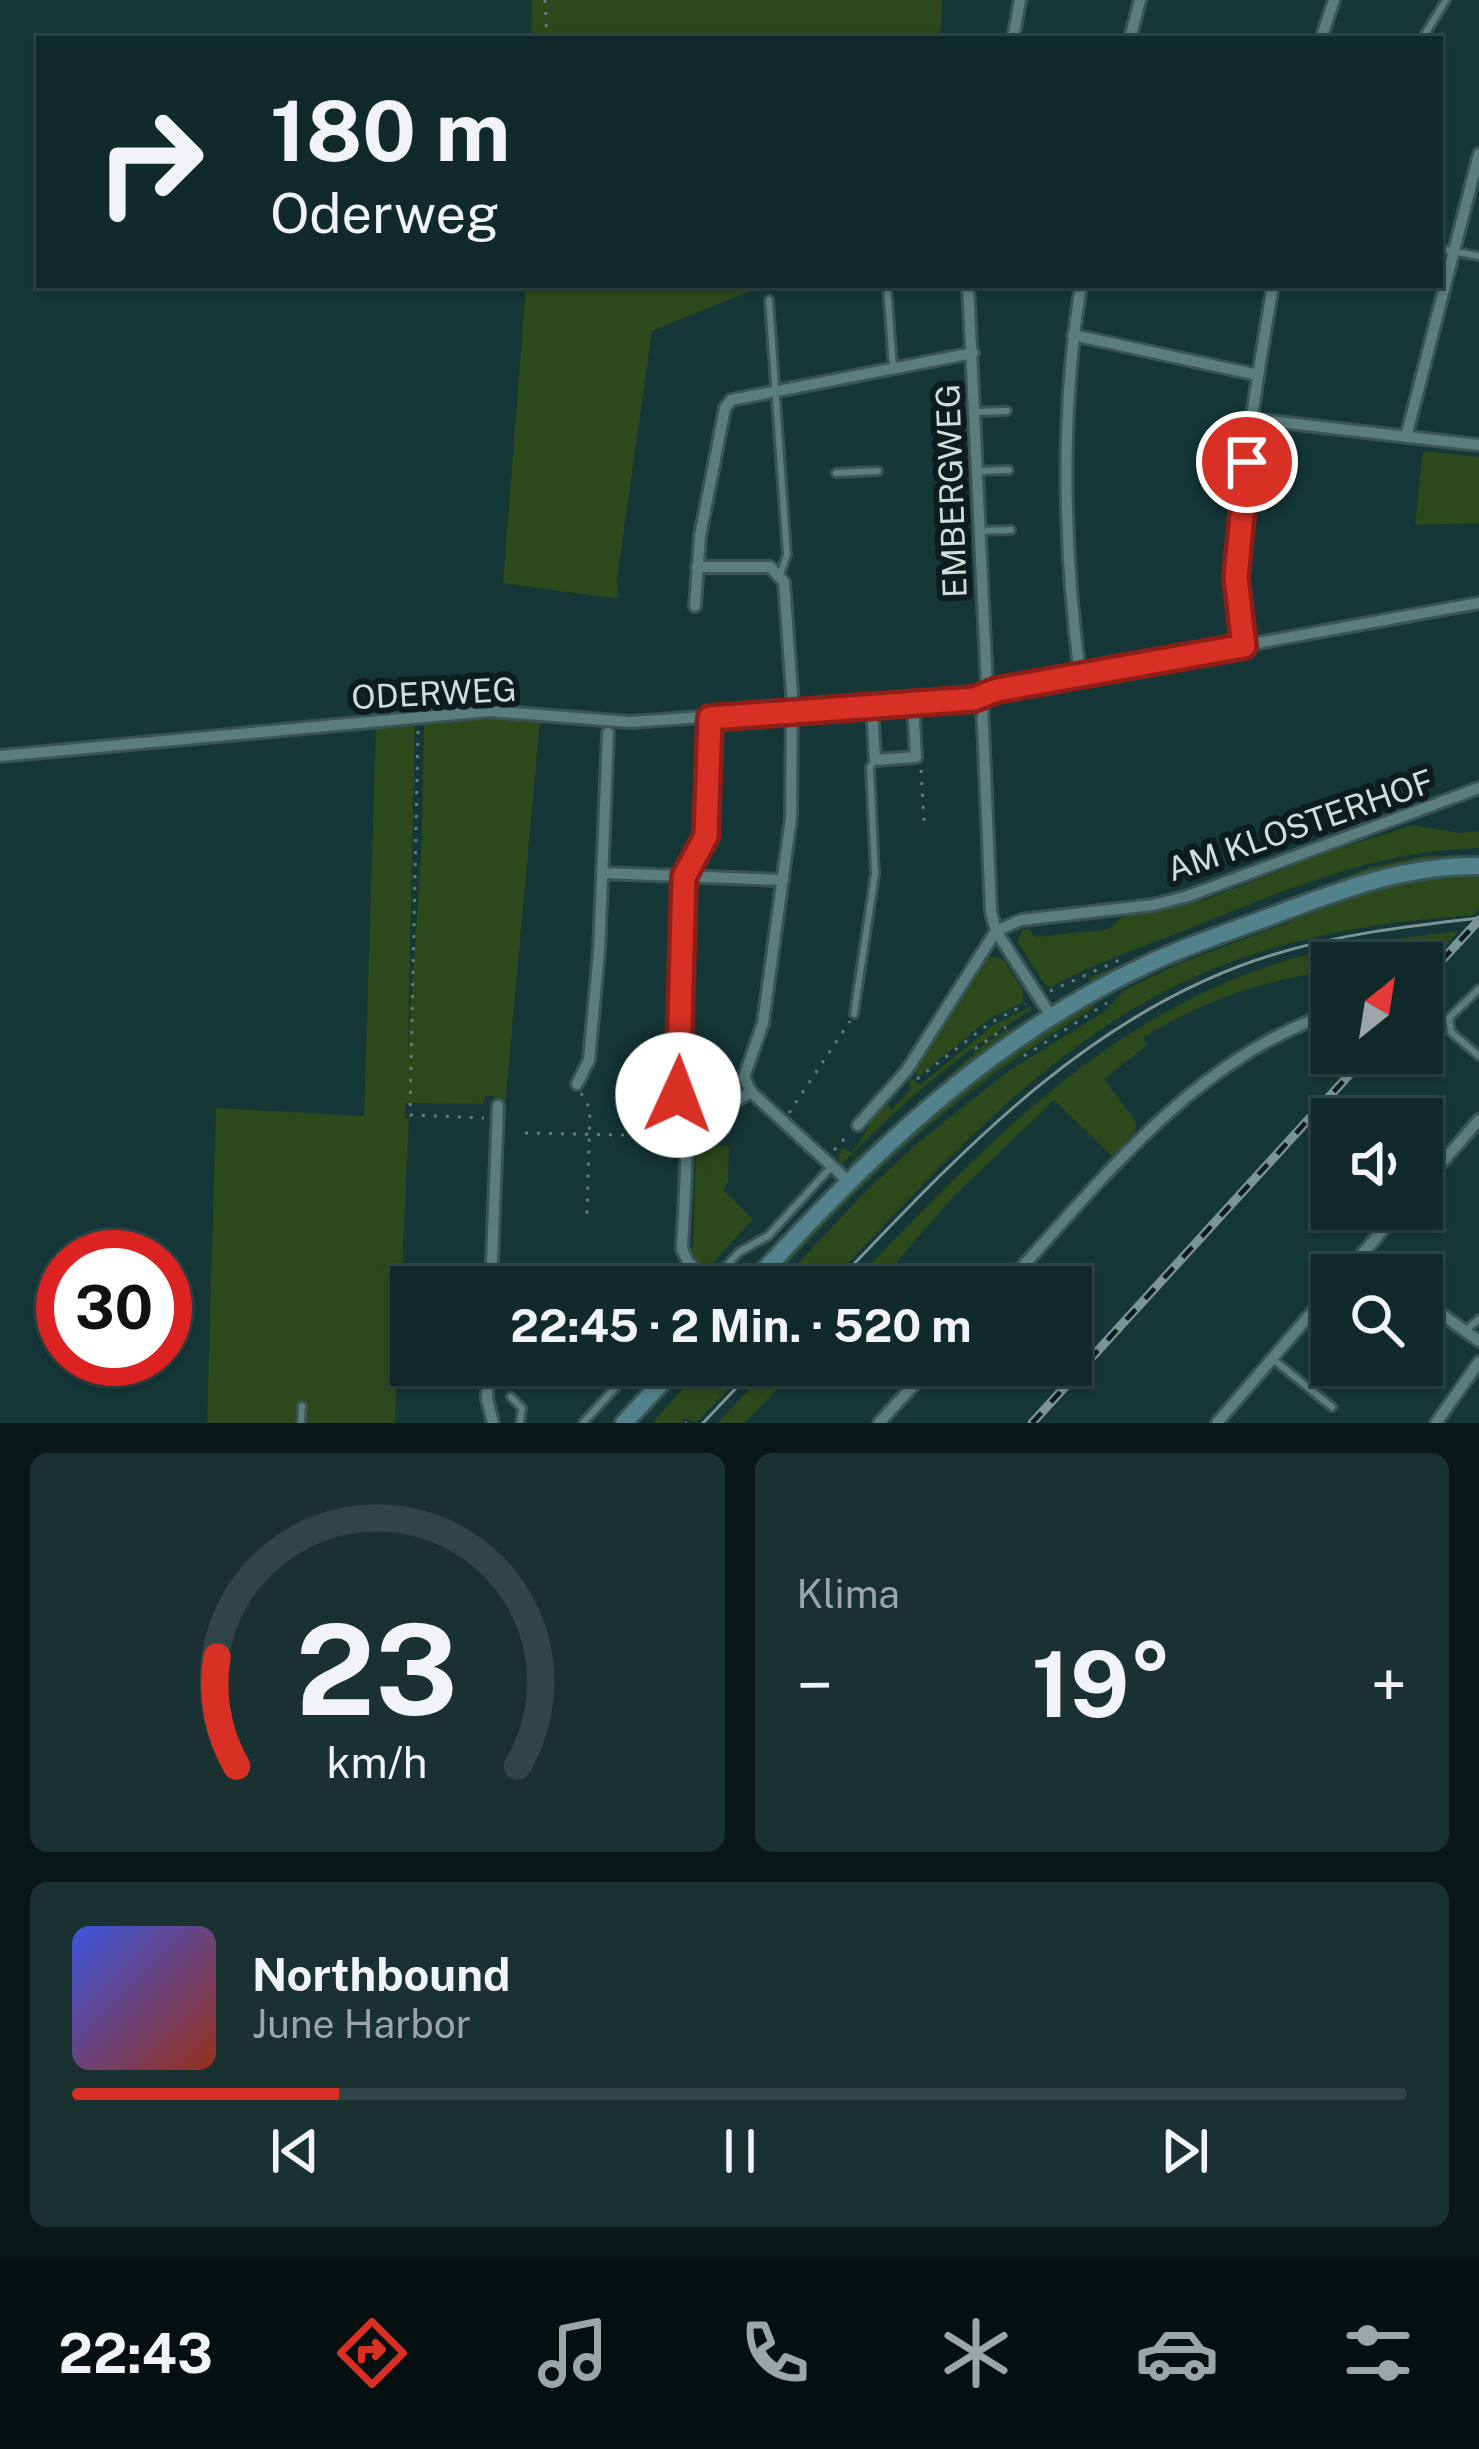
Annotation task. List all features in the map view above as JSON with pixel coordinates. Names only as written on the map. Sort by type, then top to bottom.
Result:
[{"type":"main road","points":[[768,1266],[848,1180],[944,1093],[1051,1016],[1152,962],[1361,882],[1426,867],[1479,866]]},
{"type":"main road","points":[[624,1423],[658,1386]]},
{"type":"street","points":[[1014,36],[1020,0]]},
{"type":"street","points":[[1131,36],[1140,0]]},
{"type":"street","points":[[1322,36],[1334,0]]},
{"type":"street","points":[[1406,437],[1479,154]]},
{"type":"street","name":"EMBERGWEG","points":[[968,288],[991,912],[997,932]]},
{"type":"street","points":[[1079,675],[1064,478],[1081,288]]},
{"type":"street","points":[[1244,646],[1236,578],[1252,419],[1272,288]]},
{"type":"street","points":[[1073,334],[1258,375]]},
{"type":"street","points":[[694,606],[725,408],[740,395],[973,353]]},
{"type":"street","points":[[1252,419],[1479,445]]},
{"type":"street","points":[[697,567],[770,567],[781,574],[791,710],[791,818],[763,1023],[744,1077],[751,1092],[848,1180]]},
{"type":"street","name":"ODERWEG","points":[[0,755],[489,711],[630,722],[914,703],[984,695],[1479,604]]},
{"type":"street","points":[[872,706],[875,760],[916,758],[914,703]]},
{"type":"street","points":[[692,1266],[682,1249],[684,1105],[678,1095],[684,877],[706,836],[710,718]]},
{"type":"street","points":[[577,1084],[589,1060],[608,734]]},
{"type":"street","name":"AM KLOSTERHOF","points":[[997,932],[1022,920],[1153,905],[1188,896],[1479,788]]},
{"type":"street","points":[[602,873],[783,880]]},
{"type":"street","points":[[858,1125],[907,1070],[997,932],[1051,1016]]},
{"type":"street","points":[[1023,1266],[1144,1135],[1182,1101],[1232,1063],[1311,1021]]},
{"type":"street","points":[[684,1105],[728,1106],[751,1092]]},
{"type":"street","points":[[492,1266],[498,1113]]},
{"type":"street","points":[[1443,1161],[1479,1120]]},
{"type":"street","points":[[1362,1254],[1383,1230]]},
{"type":"street","points":[[1217,1423],[1311,1313]]},
{"type":"street","points":[[1443,1315],[1479,1342]]},
{"type":"street","points":[[1436,1423],[1479,1362]]},
{"type":"street","points":[[487,1386],[493,1423]]},
{"type":"street","points":[[879,1423],[913,1386]]},
{"type":"lane","points":[[1424,36],[1446,0]]},
{"type":"lane","points":[[1443,249],[1479,256]]},
{"type":"lane","points":[[887,288],[893,368]]},
{"type":"lane","points":[[769,300],[787,555],[781,574]]},
{"type":"lane","points":[[975,412],[1007,410]]},
{"type":"lane","points":[[836,473],[878,470]]},
{"type":"lane","points":[[977,471],[1010,470]]},
{"type":"lane","points":[[979,531],[1011,530]]},
{"type":"lane","points":[[854,1014],[875,874],[870,767],[875,760]]},
{"type":"lane","points":[[1479,989],[1449,1018],[1451,1032],[1479,1056]]},
{"type":"lane","points":[[684,1132],[726,1129]]},
{"type":"lane","points":[[727,1266],[739,1252],[768,1236],[829,1163]]},
{"type":"lane","points":[[1465,1331],[1479,1318]]},
{"type":"lane","points":[[1272,1358],[1332,1407]]},
{"type":"lane","points":[[583,1423],[617,1386]]},
{"type":"lane","points":[[511,1397],[522,1408],[520,1423]]},
{"type":"lane","points":[[301,1423],[302,1406]]},
{"type":"path","points":[[545,0],[547,36]]},
{"type":"path","points":[[418,718],[410,1115],[498,1113]]},
{"type":"path","points":[[916,758],[921,764],[924,821]]},
{"type":"path","points":[[907,1070],[919,1081],[990,1023],[1082,977]]},
{"type":"path","points":[[1008,1066],[1100,1009]]},
{"type":"path","points":[[783,1121],[854,1014]]},
{"type":"path","points":[[577,1084],[590,1109],[587,1215]]},
{"type":"path","points":[[829,1163],[858,1125]]},
{"type":"path","points":[[525,1133],[684,1132]]},
{"type":"green space","points":[[532,0],[942,0],[940,36],[531,36]]},
{"type":"green space","points":[[526,288],[758,288],[652,331],[618,599],[503,583]]},
{"type":"green space","points":[[1423,451],[1479,457],[1479,523],[1415,525]]},
{"type":"green space","points":[[453,717],[540,721],[505,1106],[493,1105],[493,1096],[485,1096],[483,1104],[405,1103],[405,1118],[409,1118],[402,1266],[390,1266],[390,1386],[397,1386],[395,1423],[207,1423],[216,1108],[364,1116],[376,726],[415,722],[408,1055],[424,721]]},
{"type":"green space","points":[[1413,825],[1460,833],[1479,831],[1479,848],[1403,856],[1330,875],[1119,955],[1052,987],[1045,985],[1017,941],[1023,929],[1035,937],[1109,929],[1122,917],[1207,899]]},
{"type":"green space","points":[[1479,855],[1479,859],[1413,864],[1351,880],[1158,951],[1090,982],[1088,978],[1371,867],[1425,856]]},
{"type":"green space","points":[[1479,877],[1479,909],[1473,915],[1367,927],[1263,951],[1196,976],[1142,1004],[1091,1036],[996,1113],[845,1266],[796,1266],[920,1141],[1010,1070],[1104,1012],[1126,989],[1178,964],[1377,889],[1427,879]]},
{"type":"green space","points":[[1459,931],[1443,948],[1443,942],[1378,942]]},
{"type":"green space","points":[[1311,954],[1311,975],[1259,986],[1163,1026],[1143,1038],[1147,1045],[1104,1079],[1135,1120],[1136,1130],[1113,1157],[1054,1100],[953,1197],[893,1266],[869,1266],[990,1144],[1092,1059],[1206,991]]},
{"type":"green space","points":[[1003,959],[1023,990],[1023,1002],[989,1019],[919,1076],[913,1071],[981,960]]},
{"type":"green space","points":[[1092,1003],[1094,1008],[958,1101],[881,1169],[786,1266],[779,1266],[909,1132],[1044,1032]]},
{"type":"green space","points":[[1031,1006],[1031,1011],[931,1081],[842,1164],[838,1159],[843,1147],[851,1153],[886,1101],[891,1110],[910,1090],[909,1076],[920,1085],[992,1026]]},
{"type":"green space","points":[[1027,1018],[856,1162],[848,1165],[987,1042]]},
{"type":"green space","points":[[693,1134],[693,1145],[729,1146],[728,1181],[723,1190],[753,1219],[710,1266],[702,1266],[687,1249],[693,1247],[696,1149],[691,1145]]},
{"type":"green space","points":[[686,1386],[731,1386],[696,1423],[686,1418],[681,1423],[652,1423]]},
{"type":"green space","points":[[753,1386],[780,1386],[745,1423],[717,1423]]},
{"type":"tram line","points":[[852,1266],[979,1138],[1087,1049],[1144,1012],[1206,980],[1272,955],[1374,932],[1479,918]]},
{"type":"tram line","points":[[703,1423],[738,1386]]},
{"type":"railway","points":[[1443,959],[1479,920]]},
{"type":"railway","points":[[1032,1423],[1350,1074]]},
{"type":"route","points":[[678,1095],[684,877],[706,836],[710,718],[974,699],[997,690],[1244,646],[1236,578],[1247,462]]}]
